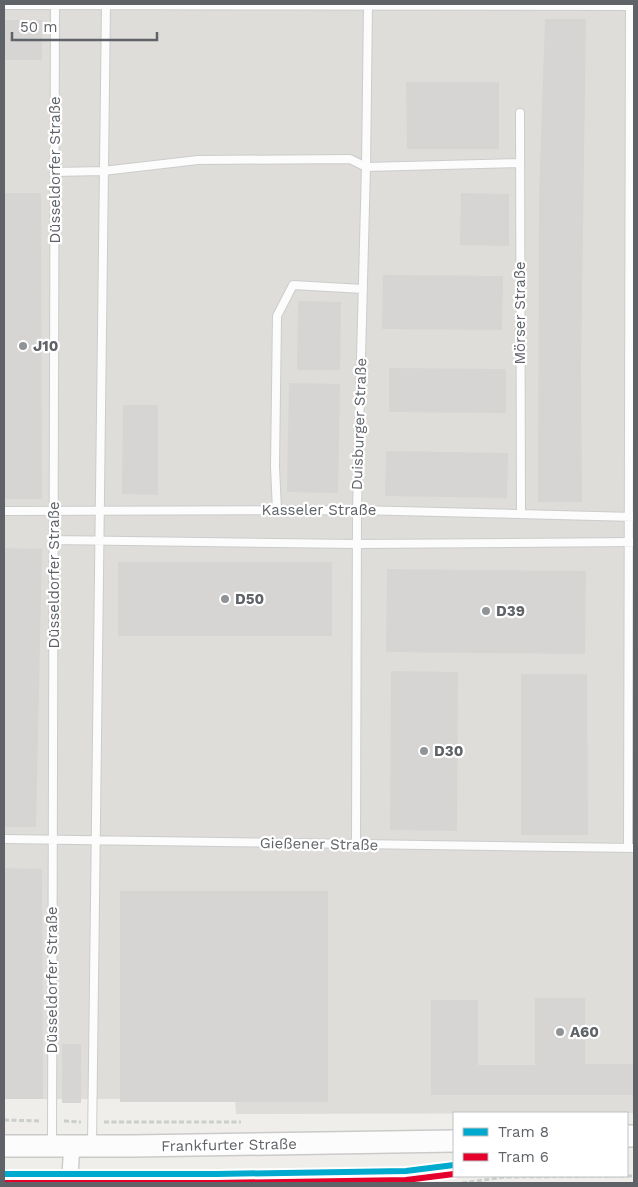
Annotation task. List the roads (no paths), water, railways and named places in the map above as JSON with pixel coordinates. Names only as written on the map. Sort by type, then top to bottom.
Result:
[{"type":"main road","name":"Frankfurter Straße","points":[[4,1146],[453,1141]]},
{"type":"street","points":[[67,1183],[70,1174],[72,1145]]},
{"type":"lane","name":"Düsseldorfer Straße","points":[[55,4],[52,1121],[72,1145]]},
{"type":"lane","points":[[4,5],[631,5],[631,848]]},
{"type":"lane","points":[[72,1145],[96,840],[106,5]]},
{"type":"lane","name":"Duisburger Straße","points":[[356,845],[357,510],[366,167],[368,5]]},
{"type":"lane","name":"Mörser Straße","points":[[520,113],[521,514]]},
{"type":"lane","points":[[54,172],[103,171],[198,160],[350,159],[366,167],[520,163]]},
{"type":"lane","points":[[278,510],[275,467],[276,316],[293,285],[363,289]]},
{"type":"lane","name":"Kasseler Straße","points":[[4,511],[357,510],[632,517]]},
{"type":"lane","points":[[54,540],[357,544],[632,542]]},
{"type":"lane","name":"Gießener Straße","points":[[4,839],[631,848]]},
{"type":"tram line","name":"8","points":[[4,1174],[216,1174],[406,1171],[453,1165]]},
{"type":"tram line","name":"6","points":[[4,1183],[216,1183],[406,1180],[453,1174]]},
{"type":"place","name":"J10","points":[[23,346]]},
{"type":"place","name":"D50","points":[[225,599]]},
{"type":"place","name":"D39","points":[[486,611]]},
{"type":"place","name":"D30","points":[[424,751]]},
{"type":"place","name":"A60","points":[[560,1032]]}]
